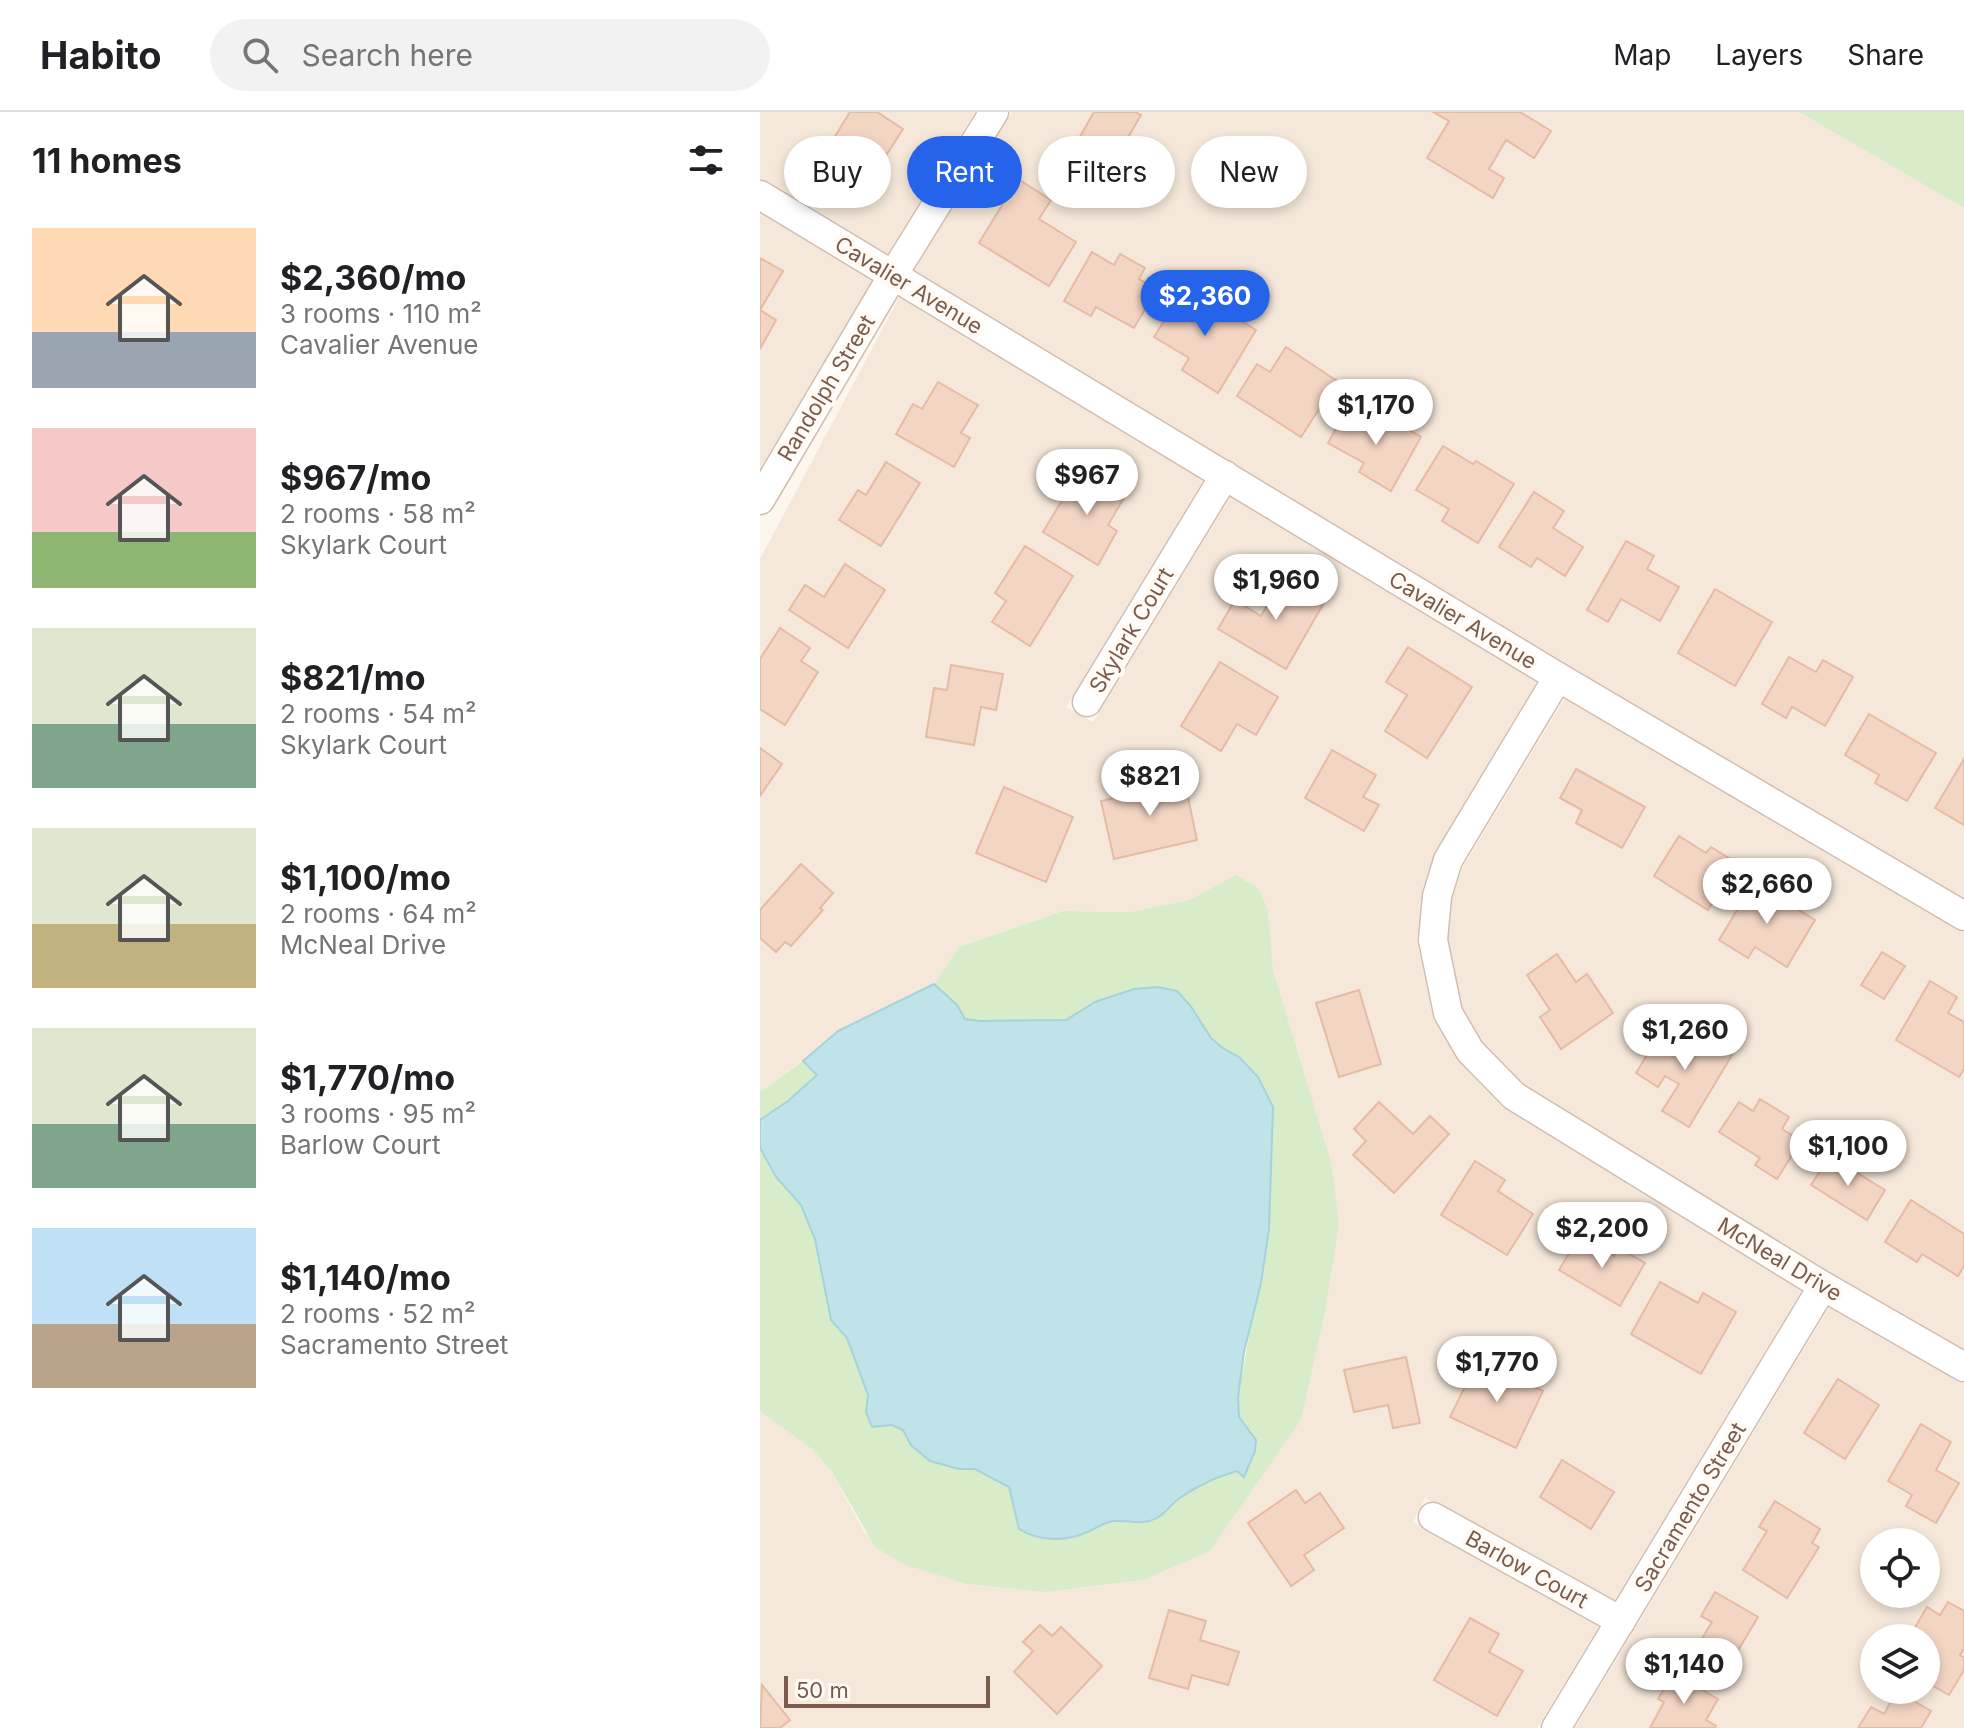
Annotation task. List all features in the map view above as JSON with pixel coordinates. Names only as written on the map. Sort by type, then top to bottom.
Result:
[{"type":"street","name":"Randolph Street","points":[[760,500],[994,112]]},
{"type":"street","name":"Cavalier Avenue","points":[[760,195],[1558,677],[1964,916]]},
{"type":"street","name":"Skylark Court","points":[[1087,702],[1225,475]]},
{"type":"street","name":"McNeal Drive","points":[[1558,677],[1448,860],[1437,896],[1433,940],[1448,1013],[1470,1051],[1514,1096],[1823,1286],[1964,1367]]},
{"type":"street","name":"Sacramento Street","points":[[1556,1728],[1823,1286]]},
{"type":"street","name":"Barlow Court","points":[[1433,1517],[1621,1621]]},
{"type":"shaded area","points":[[760,112],[975,112],[960,136],[907,136],[907,208],[916,208],[887,255],[808,208],[891,208],[891,136],[784,136],[784,193],[760,179]]},
{"type":"shaded area","points":[[1012,112],[1799,112],[1964,208],[1964,900],[1565,665],[914,271],[953,208],[1022,208],[1022,136],[997,136]]},
{"type":"shaded area","points":[[760,212],[873,279],[760,491]]},
{"type":"shaded area","points":[[900,296],[1204,479],[1066,707],[1093,722],[1231,496],[1537,681],[1435,852],[1422,890],[1417,941],[1434,1019],[1459,1060],[1506,1107],[1802,1290],[1614,1601],[1425,1498],[1413,1522],[1599,1626],[1537,1728],[760,1728],[760,1411],[813,1450],[832,1472],[864,1532],[966,1584],[1044,1592],[1144,1580],[1210,1551],[1301,1420],[1331,1161],[1273,970],[1268,909],[1258,888],[1236,875],[1189,900],[1131,912],[1063,911],[959,947],[934,984],[868,1018],[814,1052],[760,1092],[760,559]]},
{"type":"shaded area","points":[[1565,698],[1964,933],[1964,1351],[1830,1274],[1523,1085],[1482,1043],[1462,1009],[1448,941],[1452,900],[1463,867]]},
{"type":"shaded area","points":[[1830,1306],[1964,1383],[1964,1728],[1575,1728]]},
{"type":"green space","points":[[1799,112],[1964,112],[1964,208]]},
{"type":"green space","points":[[1236,875],[1258,888],[1268,909],[1273,970],[1331,1161],[1339,1224],[1325,1312],[1301,1420],[1210,1551],[1144,1580],[1044,1592],[966,1584],[903,1564],[875,1547],[832,1472],[813,1450],[760,1411],[760,1148],[776,1177],[801,1205],[815,1239],[831,1320],[847,1338],[869,1395],[866,1412],[903,1430],[911,1445],[958,1469],[975,1469],[1009,1487],[1019,1529],[1082,1535],[1112,1521],[1133,1523],[1160,1516],[1178,1499],[1211,1478],[1237,1471],[1243,1476],[1252,1433],[1239,1417],[1238,1397],[1269,1229],[1273,1107],[1258,1077],[1239,1057],[1211,1038],[1190,1005],[1095,1002],[1066,1020],[980,1021],[965,1019],[957,1005],[934,984],[959,947],[1063,911],[1131,912],[1189,900]]},
{"type":"green space","points":[[803,1061],[817,1075],[788,1101],[760,1120],[760,1092]]},
{"type":"water","points":[[934,984],[957,1005],[965,1019],[980,1021],[1066,1020],[1095,1002],[1134,989],[1158,987],[1177,991],[1211,1038],[1239,1057],[1258,1077],[1273,1107],[1269,1229],[1238,1397],[1239,1417],[1256,1440],[1255,1451],[1244,1477],[1237,1471],[1208,1482],[1181,1497],[1151,1520],[1114,1521],[1077,1536],[1043,1538],[1019,1529],[1009,1487],[975,1469],[959,1469],[930,1461],[911,1445],[903,1430],[892,1425],[872,1427],[866,1412],[868,1395],[847,1338],[831,1320],[815,1239],[801,1205],[776,1177],[760,1148],[760,1120],[788,1101],[817,1075],[803,1061],[838,1031]]},
{"type":"building","points":[[850,112],[877,112],[903,129],[891,148],[891,136],[835,136]]},
{"type":"building","points":[[1094,112],[1135,112],[1141,115],[1129,136],[1080,136]]},
{"type":"building","points":[[1433,112],[1520,112],[1551,131],[1534,158],[1506,140],[1489,169],[1504,178],[1493,198],[1427,158],[1449,121]]},
{"type":"building","points":[[1022,182],[1038,192],[1038,208],[1046,208],[1039,219],[1076,242],[1049,286],[979,243],[1000,208],[1022,208]]},
{"type":"building","points":[[1092,252],[1114,265],[1120,254],[1145,268],[1139,279],[1157,289],[1134,328],[1096,307],[1091,316],[1064,301]]},
{"type":"building","points":[[760,258],[783,271],[760,310]]},
{"type":"building","points":[[1186,286],[1256,330],[1218,393],[1182,370],[1189,358],[1154,337]]},
{"type":"building","points":[[760,310],[776,320],[760,349]]},
{"type":"building","points":[[1286,347],[1337,381],[1301,437],[1237,396],[1257,364],[1270,372]]},
{"type":"building","points":[[938,382],[978,405],[961,433],[970,438],[954,467],[896,434],[913,404],[922,409]]},
{"type":"building","points":[[1346,410],[1374,426],[1381,414],[1421,437],[1391,491],[1359,472],[1364,463],[1328,443]]},
{"type":"building","points":[[1443,446],[1514,484],[1478,543],[1442,521],[1449,509],[1416,490]]},
{"type":"building","points":[[886,462],[920,483],[881,546],[839,520],[858,490],[866,495]]},
{"type":"building","points":[[1096,472],[1128,491],[1108,525],[1117,531],[1098,565],[1043,532],[1076,477],[1089,484]]},
{"type":"building","points":[[1534,492],[1564,511],[1553,528],[1583,547],[1565,576],[1537,558],[1531,567],[1499,547]]},
{"type":"building","points":[[1626,541],[1654,556],[1647,569],[1679,587],[1660,621],[1621,599],[1608,622],[1587,610]]},
{"type":"building","points":[[1025,546],[1073,576],[1030,646],[992,622],[1006,601],[995,593]]},
{"type":"building","points":[[845,564],[885,590],[848,648],[789,610],[805,585],[824,597]]},
{"type":"building","points":[[1285,575],[1326,599],[1286,669],[1218,629],[1235,600],[1261,616]]},
{"type":"building","points":[[1715,589],[1772,622],[1735,686],[1678,653]]},
{"type":"building","points":[[780,628],[810,648],[801,661],[818,672],[785,725],[760,709],[760,659]]},
{"type":"building","points":[[1408,647],[1472,687],[1427,758],[1385,731],[1407,695],[1386,682]]},
{"type":"building","points":[[1789,657],[1816,672],[1823,660],[1853,677],[1825,726],[1792,707],[1786,718],[1762,704]]},
{"type":"building","points":[[1220,662],[1278,697],[1256,735],[1237,724],[1221,751],[1181,726]]},
{"type":"building","points":[[951,665],[1003,674],[996,710],[981,707],[974,745],[926,737],[934,688],[947,690]]},
{"type":"building","points":[[1869,714],[1936,753],[1907,801],[1875,783],[1879,775],[1845,755]]},
{"type":"building","points":[[760,748],[782,764],[760,796]]},
{"type":"building","points":[[1332,750],[1376,775],[1363,797],[1379,805],[1364,831],[1305,798]]},
{"type":"building","points":[[1964,759],[1964,825],[1935,808]]},
{"type":"building","points":[[1576,769],[1645,807],[1622,848],[1576,823],[1582,810],[1560,798]]},
{"type":"building","points":[[1183,774],[1197,840],[1114,859],[1101,801],[1149,790],[1147,782]]},
{"type":"building","points":[[1004,787],[1073,817],[1046,882],[976,853]]},
{"type":"building","points":[[1679,836],[1706,853],[1711,847],[1737,863],[1708,910],[1654,876]]},
{"type":"building","points":[[801,864],[833,893],[820,908],[823,910],[791,946],[785,942],[776,952],[760,938],[760,910]]},
{"type":"building","points":[[1754,882],[1815,920],[1787,967],[1755,947],[1748,958],[1719,940]]},
{"type":"building","points":[[1882,952],[1905,966],[1884,999],[1861,985]]},
{"type":"building","points":[[1557,954],[1576,982],[1587,974],[1613,1013],[1561,1049],[1540,1017],[1550,1010],[1527,975]]},
{"type":"building","points":[[1930,981],[1957,997],[1948,1013],[1964,1022],[1964,1069],[1959,1077],[1896,1040]]},
{"type":"building","points":[[1359,990],[1381,1064],[1339,1077],[1316,1003]]},
{"type":"building","points":[[1662,1030],[1682,1042],[1689,1030],[1732,1055],[1689,1127],[1662,1111],[1679,1084],[1665,1076],[1658,1087],[1636,1073]]},
{"type":"building","points":[[1760,1099],[1789,1117],[1782,1129],[1801,1141],[1777,1179],[1755,1165],[1760,1158],[1719,1132],[1739,1102],[1753,1111]]},
{"type":"building","points":[[1379,1102],[1413,1134],[1430,1116],[1449,1134],[1394,1193],[1353,1155],[1366,1141],[1354,1129]]},
{"type":"building","points":[[1830,1156],[1885,1190],[1867,1220],[1811,1185]]},
{"type":"building","points":[[1475,1161],[1505,1180],[1498,1191],[1533,1214],[1507,1255],[1441,1215]]},
{"type":"building","points":[[1911,1200],[1964,1234],[1964,1266],[1958,1276],[1922,1254],[1917,1262],[1885,1242]]},
{"type":"building","points":[[1580,1235],[1614,1256],[1618,1248],[1645,1263],[1620,1306],[1559,1270]]},
{"type":"building","points":[[1660,1282],[1698,1303],[1703,1293],[1736,1312],[1701,1374],[1631,1334]]},
{"type":"building","points":[[1406,1357],[1420,1423],[1393,1428],[1388,1405],[1354,1412],[1344,1370]]},
{"type":"building","points":[[1478,1360],[1543,1391],[1516,1448],[1450,1417]]},
{"type":"building","points":[[1838,1379],[1879,1405],[1845,1459],[1804,1433]]},
{"type":"building","points":[[1921,1424],[1951,1442],[1936,1470],[1959,1483],[1936,1523],[1906,1506],[1912,1495],[1888,1481]]},
{"type":"building","points":[[1562,1460],[1614,1492],[1591,1529],[1540,1497]]},
{"type":"building","points":[[1296,1490],[1305,1503],[1320,1493],[1344,1528],[1304,1555],[1314,1570],[1291,1586],[1248,1523]]},
{"type":"building","points":[[1775,1501],[1820,1529],[1812,1543],[1819,1547],[1787,1598],[1743,1570],[1767,1531],[1759,1527]]},
{"type":"building","points":[[1715,1592],[1758,1617],[1724,1674],[1692,1655],[1712,1622],[1701,1616]]},
{"type":"building","points":[[1948,1602],[1964,1611],[1964,1648],[1960,1655],[1964,1658],[1964,1670],[1949,1695],[1940,1690],[1940,1624],[1917,1624],[1926,1608],[1940,1615]]},
{"type":"building","points":[[1169,1610],[1206,1621],[1200,1640],[1239,1652],[1228,1685],[1192,1675],[1188,1689],[1149,1678]]},
{"type":"building","points":[[1470,1618],[1499,1634],[1489,1652],[1523,1671],[1497,1716],[1434,1680]]},
{"type":"building","points":[[1040,1625],[1052,1636],[1061,1627],[1102,1666],[1057,1714],[1014,1672],[1033,1651],[1023,1642]]},
{"type":"building","points":[[1673,1673],[1718,1699],[1706,1720],[1715,1728],[1650,1728],[1664,1702],[1658,1699]]},
{"type":"building","points":[[762,1685],[790,1720],[780,1728],[760,1728]]},
{"type":"building","points":[[1890,1704],[1919,1704],[1931,1711],[1921,1728],[1858,1728],[1871,1707],[1884,1714]]}]
